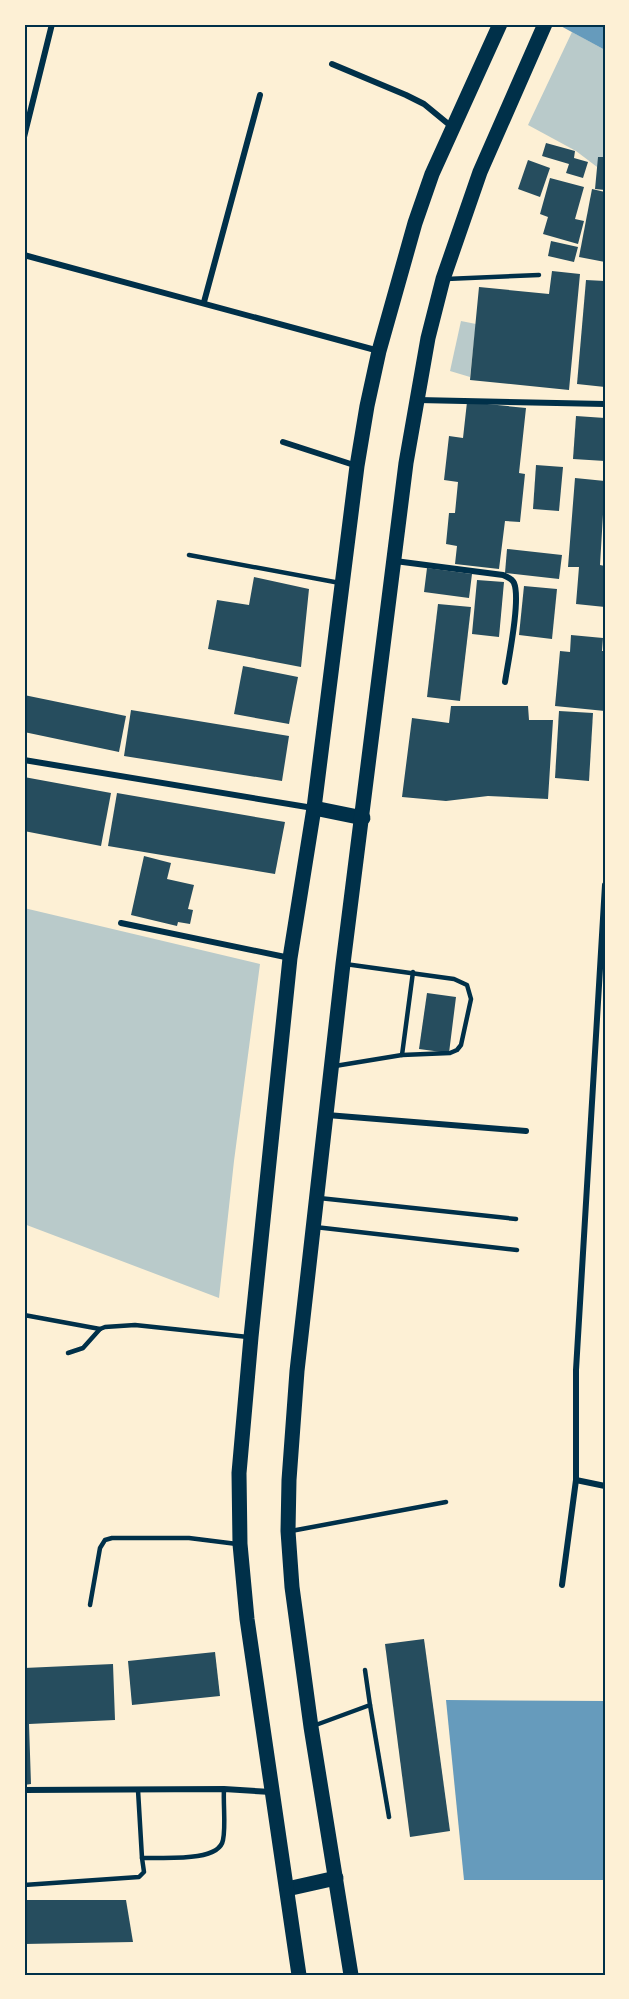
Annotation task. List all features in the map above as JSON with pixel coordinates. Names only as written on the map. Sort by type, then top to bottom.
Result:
[{"type":"main road","points":[[299,1975],[246,1619],[240,1544],[239,1473],[290,958],[314,808],[357,466],[379,351],[415,223],[432,174],[500,24]]},
{"type":"main road","points":[[351,1975],[310,1727],[292,1587],[288,1532],[292,1430],[312,1227],[406,463],[428,338],[443,279],[480,172],[545,24]]},
{"type":"main road","points":[[314,808],[363,818]]},
{"type":"main road","points":[[287,1889],[336,1878]]},
{"type":"street","points":[[24,137],[52,24]]},
{"type":"street","points":[[332,64],[406,94],[424,104],[452,127]]},
{"type":"street","points":[[204,302],[261,95]]},
{"type":"street","points":[[24,255],[379,351]]},
{"type":"street","points":[[418,400],[605,404]]},
{"type":"street","points":[[283,442],[357,466]]},
{"type":"street","points":[[394,561],[503,575],[511,578],[514,583],[516,601],[506,682]]},
{"type":"street","points":[[24,760],[314,808]]},
{"type":"street","points":[[562,1585],[576,1480],[576,1370],[605,885]]},
{"type":"street","points":[[121,923],[290,958]]},
{"type":"street","points":[[326,1114],[526,1131]]},
{"type":"street","points":[[576,1480],[605,1486]]},
{"type":"street","points":[[24,1791],[224,1789],[271,1792]]},
{"type":"lane","points":[[443,279],[467,280],[539,275]]},
{"type":"lane","points":[[189,555],[343,583]]},
{"type":"lane","points":[[332,1067],[402,1054],[450,1053],[457,1050],[461,1045],[471,999],[467,985],[454,979],[343,964]]},
{"type":"lane","points":[[402,1054],[413,972]]},
{"type":"lane","points":[[316,1198],[516,1219]]},
{"type":"lane","points":[[312,1227],[517,1250]]},
{"type":"lane","points":[[24,1315],[100,1329],[135,1325],[251,1337]]},
{"type":"lane","points":[[68,1353],[83,1348],[100,1329]]},
{"type":"lane","points":[[288,1532],[446,1502]]},
{"type":"lane","points":[[90,1605],[100,1548],[105,1540],[112,1538],[189,1538],[240,1544]]},
{"type":"lane","points":[[365,1670],[389,1817]]},
{"type":"lane","points":[[310,1727],[370,1705]]},
{"type":"lane","points":[[142,1858],[205,1856],[216,1851],[224,1842],[224,1789]]},
{"type":"lane","points":[[24,1885],[138,1877],[144,1872],[138,1790]]},
{"type":"shaded area","points":[[572,32],[605,50],[605,173],[576,151],[528,125]]},
{"type":"shaded area","points":[[461,321],[476,324],[470,377],[450,371]]},
{"type":"shaded area","points":[[24,908],[260,964],[234,1161],[219,1298],[24,1224]]},
{"type":"water","points":[[557,24],[605,24],[605,50]]},
{"type":"water","points":[[446,1700],[605,1701],[605,1880],[464,1880]]},
{"type":"building","points":[[546,143],[575,151],[574,158],[588,162],[583,178],[566,173],[569,164],[542,156]]},
{"type":"building","points":[[598,157],[605,157],[605,190],[595,189]]},
{"type":"building","points":[[528,160],[550,168],[540,197],[518,189]]},
{"type":"building","points":[[550,178],[584,187],[575,219],[584,221],[578,244],[543,234],[548,217],[540,214]]},
{"type":"building","points":[[592,189],[605,192],[605,262],[579,257]]},
{"type":"building","points":[[551,241],[578,247],[574,262],[548,256]]},
{"type":"building","points":[[552,271],[580,274],[569,390],[470,380],[479,287],[549,294]]},
{"type":"building","points":[[586,280],[605,281],[605,387],[577,384]]},
{"type":"building","points":[[467,402],[526,408],[519,473],[525,474],[520,522],[505,521],[499,569],[455,564],[457,546],[446,544],[449,513],[455,513],[458,482],[444,480],[449,436],[463,438]]},
{"type":"building","points":[[576,416],[605,418],[605,461],[573,459]]},
{"type":"building","points":[[536,465],[563,467],[559,511],[533,509]]},
{"type":"building","points":[[575,478],[605,481],[600,565],[605,566],[605,607],[576,604],[579,567],[568,567]]},
{"type":"building","points":[[507,549],[562,555],[559,579],[505,573]]},
{"type":"building","points":[[427,568],[472,574],[469,598],[424,592]]},
{"type":"building","points":[[254,577],[309,589],[301,667],[208,649],[217,600],[249,605]]},
{"type":"building","points":[[477,580],[504,582],[499,637],[472,634]]},
{"type":"building","points":[[524,586],[557,589],[552,639],[519,635]]},
{"type":"building","points":[[438,604],[471,607],[460,701],[427,697]]},
{"type":"building","points":[[571,635],[603,638],[605,711],[555,706],[560,651],[570,652]]},
{"type":"building","points":[[243,666],[298,677],[289,724],[234,714]]},
{"type":"building","points":[[24,695],[126,716],[119,752],[24,732]]},
{"type":"building","points":[[451,706],[528,706],[529,720],[553,720],[548,799],[488,796],[446,801],[402,797],[412,718],[449,723]]},
{"type":"building","points":[[131,710],[289,736],[282,781],[124,756]]},
{"type":"building","points":[[559,711],[593,713],[589,781],[555,778]]},
{"type":"building","points":[[24,777],[111,793],[101,846],[24,831]]},
{"type":"building","points":[[117,793],[285,822],[275,874],[108,846]]},
{"type":"building","points":[[144,856],[171,863],[167,879],[194,885],[188,909],[193,910],[190,924],[178,922],[177,926],[131,915]]},
{"type":"building","points":[[427,993],[456,997],[449,1053],[419,1049]]},
{"type":"building","points":[[424,1639],[450,1831],[410,1837],[385,1644]]},
{"type":"building","points":[[215,1652],[220,1696],[132,1705],[128,1661]]},
{"type":"building","points":[[113,1664],[115,1720],[29,1724],[31,1784],[24,1785],[24,1668]]},
{"type":"building","points":[[24,1900],[126,1900],[133,1942],[24,1944]]}]
